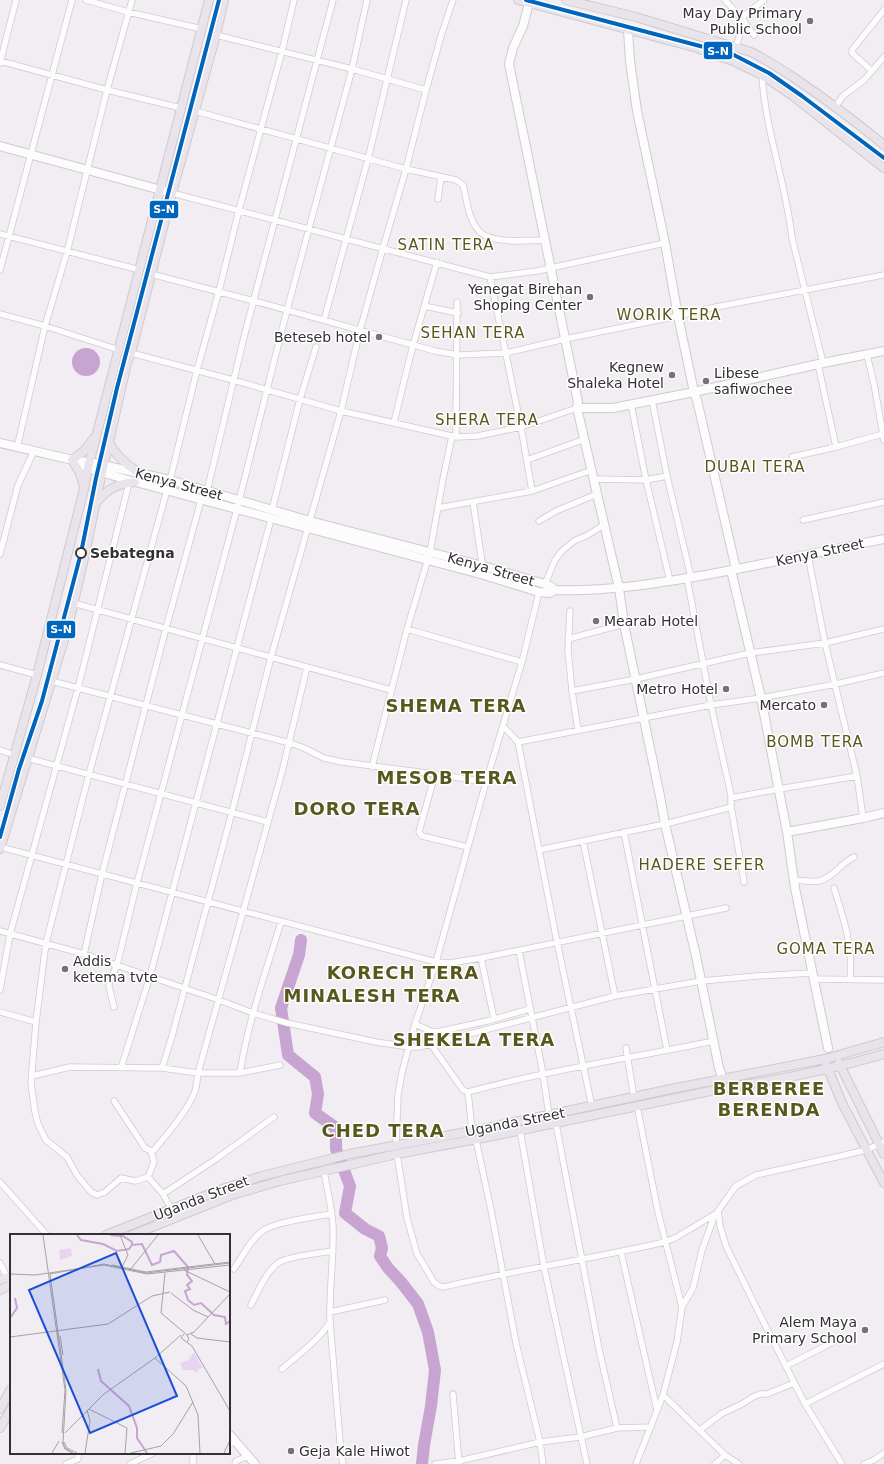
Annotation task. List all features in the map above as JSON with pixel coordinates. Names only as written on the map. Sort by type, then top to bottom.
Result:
[{"type":"main road","points":[[0,806],[37,675],[84,489],[88,465],[140,270],[209,0]]},
{"type":"main road","points":[[0,848],[61,650],[85,554],[103,468],[128,363],[172,193],[216,35],[224,0]]},
{"type":"main road","points":[[518,0],[704,51],[733,61],[762,75],[806,105],[884,168]]},
{"type":"main road","points":[[566,0],[636,17],[736,47],[762,57],[835,107],[884,144]]},
{"type":"main road","points":[[84,489],[80,473],[74,461],[97,434]]},
{"type":"main road","points":[[109,442],[117,454],[130,467],[139,473]]},
{"type":"main road","points":[[96,503],[105,492],[111,488],[132,482]]},
{"type":"main road","name":"Uganda Street","points":[[108,1234],[222,1189],[262,1176],[350,1154],[472,1131],[723,1079],[838,1057],[884,1042]]},
{"type":"main road","name":"Uganda Street","points":[[142,1233],[232,1195],[280,1181],[397,1154],[476,1140],[725,1088],[828,1069],[884,1054]]},
{"type":"main road","points":[[838,1057],[840,1066],[882,1143],[884,1154]]},
{"type":"main road","points":[[825,1059],[842,1103],[884,1183]]},
{"type":"main road","points":[[0,1290],[7,1280]]},
{"type":"main road","points":[[0,1409],[10,1392]]},
{"type":"main road","points":[[0,1428],[10,1411]]},
{"type":"street","points":[[16,0],[0,62],[181,108]]},
{"type":"street","points":[[0,270],[72,0]]},
{"type":"street","points":[[86,0],[202,30]]},
{"type":"street","points":[[17,448],[45,326],[67,252],[107,90],[132,0]]},
{"type":"street","points":[[170,480],[197,370],[219,291],[238,210],[282,51],[294,0]]},
{"type":"street","points":[[207,491],[233,380],[333,0]]},
{"type":"street","points":[[114,1007],[108,987],[117,965],[160,793],[237,509],[287,310],[352,69],[367,0]]},
{"type":"street","points":[[324,320],[368,159],[406,0]]},
{"type":"street","points":[[162,1068],[232,812],[271,657],[341,411],[360,330],[382,248],[406,169],[441,36],[453,0]]},
{"type":"street","points":[[725,0],[754,35]]},
{"type":"street","points":[[736,47],[742,19],[764,0]]},
{"type":"street","points":[[529,3],[523,26],[513,48],[510,64],[578,402],[577,408],[619,588],[624,624],[660,796],[664,824],[687,917],[719,1068],[725,1088]]},
{"type":"street","points":[[872,71],[852,53],[852,50],[884,10]]},
{"type":"street","points":[[628,30],[630,61],[637,111],[694,392],[697,400],[750,653],[761,698],[787,832],[794,881],[812,976],[828,1048],[825,1059]]},
{"type":"street","points":[[216,35],[352,69],[426,90]]},
{"type":"street","points":[[835,107],[843,96],[857,86],[884,57]]},
{"type":"street","points":[[762,75],[763,89],[777,164],[821,364],[836,447]]},
{"type":"street","points":[[195,111],[261,128],[368,159],[456,180],[463,185],[469,212],[479,232],[483,235],[507,240],[545,240]]},
{"type":"street","points":[[0,146],[88,171],[276,219],[490,277],[537,271],[665,243]]},
{"type":"street","points":[[438,199],[441,177]]},
{"type":"street","points":[[0,234],[140,270]]},
{"type":"street","points":[[394,422],[413,345],[437,262]]},
{"type":"street","points":[[151,274],[219,291],[413,345],[458,355],[506,354],[565,339],[716,307],[884,275]]},
{"type":"street","points":[[490,277],[521,427],[532,491]]},
{"type":"street","points":[[372,767],[406,629],[429,556],[443,479],[454,437],[458,355],[457,302]]},
{"type":"street","points":[[424,306],[458,313]]},
{"type":"street","points":[[0,314],[45,326],[119,350]]},
{"type":"street","points":[[272,510],[300,399],[316,347]]},
{"type":"street","points":[[131,353],[341,411],[454,437],[478,436],[521,427],[577,408],[613,408],[884,352]]},
{"type":"street","points":[[867,355],[884,440]]},
{"type":"street","points":[[652,400],[689,578],[711,705],[731,798],[731,806],[744,882]]},
{"type":"street","points":[[631,404],[646,480],[670,581]]},
{"type":"street","points":[[792,457],[883,434]]},
{"type":"street","points":[[527,460],[585,439]]},
{"type":"street","points":[[0,443],[103,468],[132,482],[167,490],[271,519],[309,525]]},
{"type":"street","points":[[0,554],[18,485],[34,451]]},
{"type":"street","name":"Kenya Street","points":[[103,468],[139,473],[170,480],[272,510],[309,525],[429,556],[483,566],[545,584],[552,587],[554,590],[619,588],[670,581],[733,570],[884,539]]},
{"type":"street","points":[[438,508],[532,491],[592,470]]},
{"type":"street","points":[[594,479],[646,480],[667,476]]},
{"type":"street","points":[[0,990],[10,934],[78,688],[132,482]]},
{"type":"street","points":[[148,1177],[135,1181],[122,1178],[105,1192],[97,1195],[93,1194],[77,1175],[67,1157],[49,1144],[46,1140],[38,1124],[31,1083],[36,1022],[46,943],[89,774],[167,490]]},
{"type":"street","points":[[539,521],[597,494]]},
{"type":"street","points":[[84,954],[102,874],[201,500]]},
{"type":"street","points":[[473,502],[484,575]]},
{"type":"street","points":[[803,520],[884,502]]},
{"type":"street","points":[[122,1068],[150,976],[271,519]]},
{"type":"street","points":[[545,584],[555,560],[562,551],[574,541],[588,535],[605,524]]},
{"type":"street","points":[[808,555],[825,643],[857,776],[863,818]]},
{"type":"street","points":[[429,556],[538,592],[550,593],[554,590]]},
{"type":"street","points":[[538,592],[522,662],[486,782],[436,962],[415,1024],[402,1072],[398,1095],[396,1145],[407,1218],[417,1254],[434,1282],[443,1287],[504,1273],[544,1267],[665,1242],[675,1238],[717,1212]]},
{"type":"street","points":[[73,602],[391,690]]},
{"type":"street","points":[[570,611],[568,650],[578,730]]},
{"type":"street","points":[[568,639],[624,624]]},
{"type":"street","points":[[406,629],[522,662]]},
{"type":"street","points":[[572,691],[636,679],[750,653],[825,643],[884,629]]},
{"type":"street","points":[[0,665],[37,675]]},
{"type":"street","points":[[151,1151],[154,1150],[190,1102],[196,1090],[198,1072],[244,912],[290,743],[307,667]]},
{"type":"street","points":[[518,742],[711,705],[761,698],[884,675]]},
{"type":"street","points":[[51,681],[290,743],[324,758],[372,767],[436,774],[486,782]]},
{"type":"street","points":[[503,726],[518,742],[557,942],[570,1006],[585,1066],[592,1107]]},
{"type":"street","points":[[0,750],[15,755]]},
{"type":"street","points":[[27,758],[268,822]]},
{"type":"street","points":[[436,774],[419,832],[422,836],[468,847]]},
{"type":"street","points":[[731,798],[857,776]]},
{"type":"street","points":[[539,850],[664,824],[731,806]]},
{"type":"street","points":[[787,832],[884,813]]},
{"type":"street","points":[[624,832],[667,1050]]},
{"type":"street","points":[[583,841],[615,996]]},
{"type":"street","points":[[0,848],[66,864],[436,962],[450,963],[519,951],[726,908]]},
{"type":"street","points":[[794,881],[799,879],[805,881],[819,881],[830,876],[848,859],[854,857]]},
{"type":"street","points":[[834,888],[850,943],[850,979]]},
{"type":"street","points":[[240,1073],[242,1057],[253,1013],[281,922]]},
{"type":"street","points":[[0,931],[84,954],[275,1020],[350,1037],[409,1047],[419,1047],[532,1018],[570,1006],[615,996],[701,981],[757,976],[812,976],[884,980]]},
{"type":"street","points":[[519,951],[543,1074],[549,1115]]},
{"type":"street","points":[[481,958],[494,1019]]},
{"type":"street","points":[[415,1024],[434,1032],[487,1021],[530,1009]]},
{"type":"street","points":[[0,1012],[36,1022]]},
{"type":"street","points":[[487,1021],[489,1029]]},
{"type":"street","points":[[434,1032],[437,1042]]},
{"type":"street","points":[[430,1043],[463,1090],[468,1092],[543,1074],[714,1041]]},
{"type":"street","points":[[626,1048],[634,1098]]},
{"type":"street","points":[[828,1048],[838,1057]]},
{"type":"street","points":[[32,1076],[70,1067],[162,1068],[198,1072],[240,1073],[280,1065]]},
{"type":"street","points":[[468,1092],[472,1131]]},
{"type":"street","points":[[114,1101],[145,1148],[151,1151],[154,1162],[148,1177]]},
{"type":"street","points":[[637,1106],[658,1212],[682,1307]]},
{"type":"street","points":[[163,1194],[216,1159],[274,1117]]},
{"type":"street","points":[[556,1124],[599,1349],[617,1428]]},
{"type":"street","points":[[520,1130],[544,1267],[587,1464]]},
{"type":"street","points":[[476,1140],[504,1273],[516,1343],[540,1442],[543,1464]]},
{"type":"street","points":[[636,1464],[663,1395],[677,1342],[682,1307],[693,1288],[702,1250],[717,1212],[736,1186],[756,1175],[866,1150],[882,1143]]},
{"type":"street","points":[[328,1170],[333,1251],[330,1322],[340,1447],[343,1464]]},
{"type":"street","points":[[148,1177],[163,1194],[171,1208]]},
{"type":"street","points":[[0,1182],[46,1234]]},
{"type":"street","points":[[717,1212],[726,1246],[759,1313],[805,1404],[842,1464]]},
{"type":"street","points":[[234,1269],[254,1241],[264,1230],[308,1217],[331,1214]]},
{"type":"street","points":[[250,1305],[269,1273],[278,1262],[309,1254],[333,1251]]},
{"type":"street","points":[[621,1252],[657,1410]]},
{"type":"street","points":[[0,1263],[7,1280]]},
{"type":"street","points":[[330,1312],[385,1300]]},
{"type":"street","points":[[282,1369],[313,1343],[330,1322]]},
{"type":"street","points":[[786,1366],[841,1338]]},
{"type":"street","points":[[805,1404],[884,1364]]},
{"type":"street","points":[[700,1430],[721,1414],[753,1397],[760,1394],[767,1394],[794,1383]]},
{"type":"street","points":[[453,1394],[459,1463]]},
{"type":"street","points":[[663,1395],[725,1455],[739,1464]]},
{"type":"street","points":[[435,1464],[459,1463],[540,1442],[580,1437],[617,1428],[651,1427]]},
{"type":"street","points":[[232,1443],[256,1464]]},
{"type":"street","points":[[864,1464],[874,1460],[884,1453]]},
{"type":"street","points":[[66,1464],[78,1459],[78,1454]]},
{"type":"street","points":[[130,1464],[151,1454]]},
{"type":"street","points":[[715,1464],[725,1455]]},
{"type":"street","points":[[235,1464],[236,1460],[248,1456]]},
{"type":"shaded area","points":[[86,348],[96,352],[100,362],[96,372],[86,376],[76,372],[72,362],[76,352]]},
{"type":"waterway","points":[[301,940],[299,955],[281,1008],[288,1055],[315,1077],[318,1094],[315,1113],[336,1128],[336,1149],[350,1186],[345,1213],[365,1229],[379,1236],[382,1248],[380,1256],[418,1304],[428,1332],[435,1370],[422,1464]]},
{"type":"transit line","name":"S-N","points":[[0,837],[19,769],[42,701],[81,553],[96,478],[117,388],[219,0]]},
{"type":"transit line","name":"S-N","points":[[526,0],[734,55],[769,73],[884,158]]},
{"type":"place","name":"May Day Primary Public School","points":[[810,21]]},
{"type":"place","name":"Yenegat Birehan Shoping Center","points":[[590,297]]},
{"type":"place","name":"Beteseb hotel","points":[[379,337]]},
{"type":"place","name":"Kegnew Shaleka Hotel","points":[[672,375]]},
{"type":"place","name":"Libese safiwochee","points":[[706,381]]},
{"type":"place","name":"Sebategna","points":[[81,553]]},
{"type":"place","name":"Mearab Hotel","points":[[596,621]]},
{"type":"place","name":"Metro Hotel","points":[[726,689]]},
{"type":"place","name":"Mercato","points":[[824,705]]},
{"type":"place","name":"Addis ketema tvte","points":[[65,969]]},
{"type":"place","name":"Alem Maya Primary School","points":[[865,1330]]},
{"type":"place","name":"Geja Kale Hiwot","points":[[291,1451]]},
{"type":"district","name":"SATIN TERA","points":[[446,245]]},
{"type":"district","name":"WORIK TERA","points":[[669,315]]},
{"type":"district","name":"SEHAN TERA","points":[[473,333]]},
{"type":"district","name":"SHERA TERA","points":[[487,420]]},
{"type":"district","name":"DUBAI TERA","points":[[755,467]]},
{"type":"district","name":"SHEMA TERA","points":[[456,705]]},
{"type":"district","name":"BOMB TERA","points":[[815,742]]},
{"type":"district","name":"MESOB TERA","points":[[447,777]]},
{"type":"district","name":"DORO TERA","points":[[357,808]]},
{"type":"district","name":"HADERE SEFER","points":[[702,865]]},
{"type":"district","name":"GOMA TERA","points":[[826,949]]},
{"type":"district","name":"KORECH TERA","points":[[403,972]]},
{"type":"district","name":"MINALESH TERA","points":[[372,995]]},
{"type":"district","name":"SHEKELA TERA","points":[[474,1039]]},
{"type":"district","name":"BERBEREE BERENDA","points":[[769,1098]]},
{"type":"district","name":"CHED TERA","points":[[383,1130]]}]
